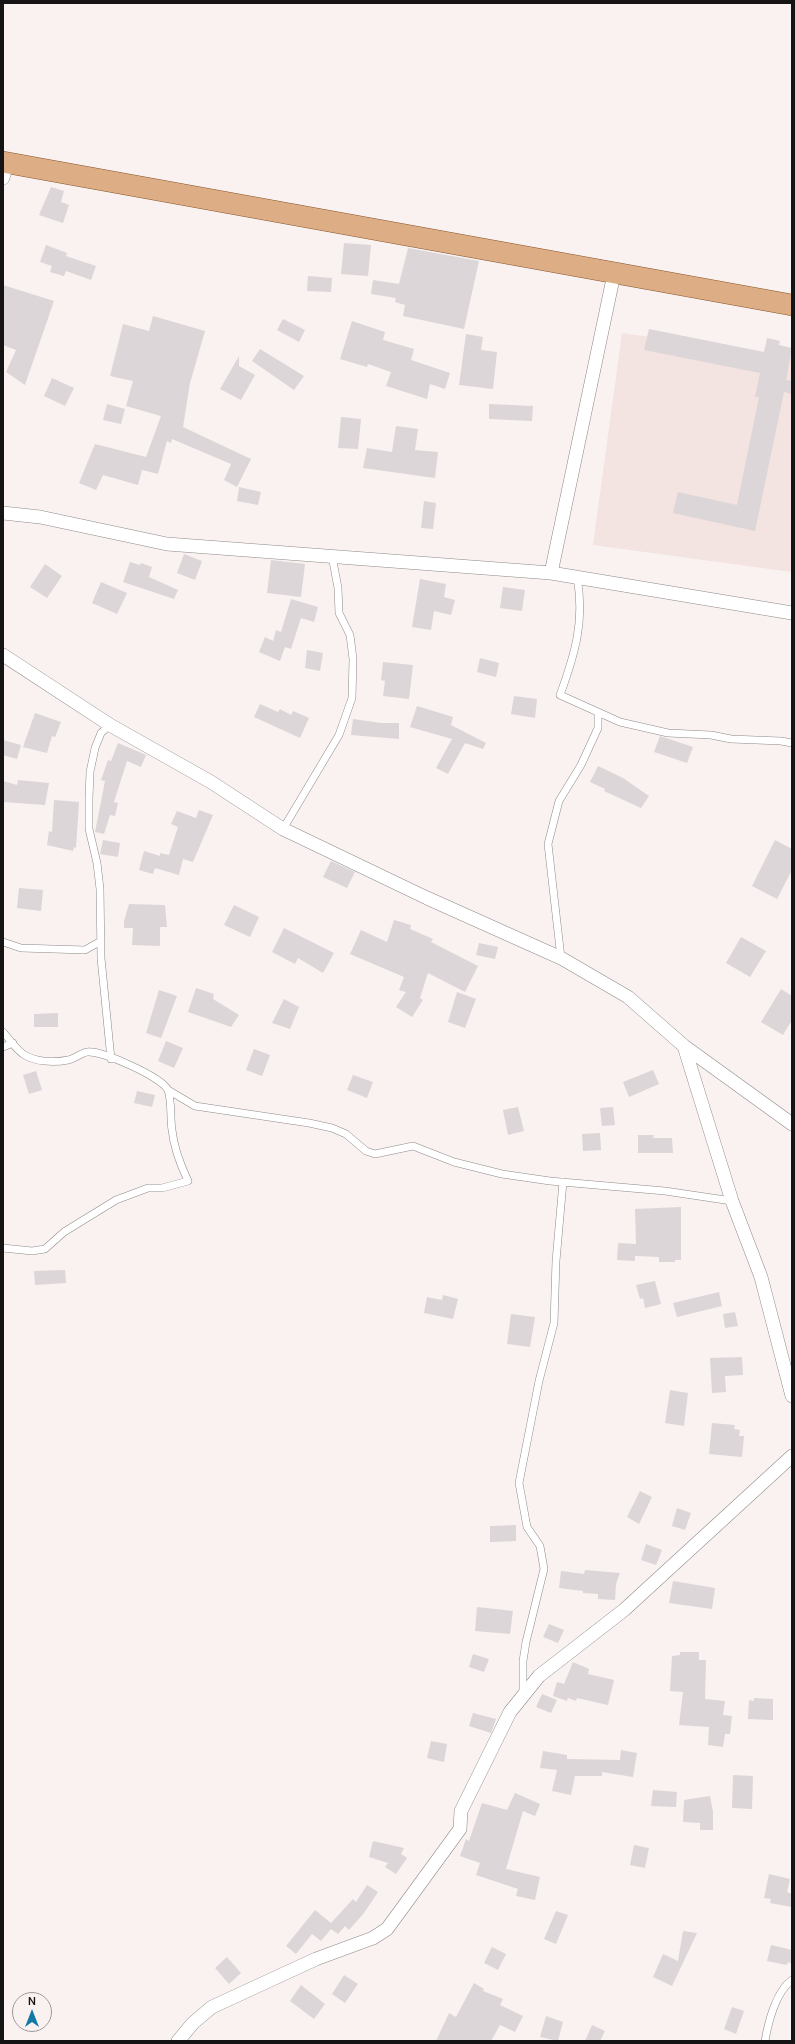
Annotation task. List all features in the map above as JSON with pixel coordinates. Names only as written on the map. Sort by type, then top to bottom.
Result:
[{"type":"main road","points":[[4,168],[792,305]]},
{"type":"street","points":[[551,573],[614,274]]},
{"type":"street","points":[[3,513],[40,517],[167,544],[551,573],[792,613]]},
{"type":"street","points":[[3,655],[110,725],[211,782],[283,829],[427,898],[562,958],[628,997],[684,1046],[792,1124]]},
{"type":"street","points":[[684,1046],[732,1201],[761,1277],[792,1396]]},
{"type":"street","points":[[178,2041],[193,2023],[212,2007],[316,1959],[373,1938],[387,1929],[460,1829],[461,1811],[510,1712],[523,1695],[540,1676],[624,1610],[792,1456]]},
{"type":"lane","points":[[283,829],[336,741],[348,713],[352,698],[353,659],[350,635],[339,613],[338,588],[332,556]]},
{"type":"lane","points":[[577,577],[581,617],[579,637],[560,695],[620,722],[668,733],[711,735],[731,739],[781,741],[792,743]]},
{"type":"lane","points":[[562,958],[548,844],[559,801],[581,765],[598,728],[598,713]]},
{"type":"lane","points":[[110,725],[101,733],[95,748],[90,772],[89,829],[97,863],[100,889],[100,942],[106,1007],[106,1026],[111,1059]]},
{"type":"lane","points":[[3,942],[21,948],[86,950],[100,942]]},
{"type":"lane","points":[[3,1032],[23,1054],[34,1059],[48,1061],[66,1060],[87,1052],[140,1069],[156,1078],[168,1090],[195,1106],[309,1123],[332,1128],[346,1134],[366,1151],[375,1154],[413,1146],[454,1162],[502,1174],[562,1182],[666,1191],[732,1201]]},
{"type":"lane","points":[[3,1047],[13,1043]]},
{"type":"lane","points":[[3,1248],[32,1250],[45,1249],[64,1232],[116,1200],[148,1188],[162,1188],[188,1181],[178,1159],[172,1130],[168,1090]]},
{"type":"lane","points":[[523,1695],[523,1661],[526,1642],[544,1569],[540,1546],[527,1527],[520,1483],[539,1381],[554,1323],[556,1260],[562,1182]]},
{"type":"lane","points":[[765,2041],[768,2023],[781,1991],[792,1980]]},
{"type":"shaded area","points":[[622,333],[792,357],[792,572],[593,545]]},
{"type":"building","points":[[51,187],[64,191],[61,202],[69,205],[63,223],[39,215]]},
{"type":"building","points":[[344,243],[371,245],[368,276],[341,274]]},
{"type":"building","points":[[46,245],[67,253],[66,256],[96,266],[91,280],[66,271],[64,276],[50,272],[52,266],[40,262]]},
{"type":"building","points":[[408,248],[479,261],[464,329],[403,316],[405,305],[395,302],[396,298],[371,294],[373,280],[399,284]]},
{"type":"building","points":[[308,276],[332,278],[331,292],[307,291]]},
{"type":"building","points":[[3,285],[54,301],[25,385],[6,372],[16,350],[3,345]]},
{"type":"building","points":[[153,316],[205,331],[190,383],[183,427],[251,459],[237,487],[224,480],[231,464],[172,439],[171,443],[167,441],[158,474],[142,470],[138,485],[103,475],[96,490],[79,483],[95,444],[146,457],[161,416],[126,406],[133,381],[110,376],[123,324],[149,331]]},
{"type":"building","points":[[283,319],[305,330],[299,342],[277,330]]},
{"type":"building","points":[[352,321],[385,332],[383,340],[414,349],[411,360],[450,373],[445,389],[430,384],[427,399],[386,386],[391,372],[368,364],[367,367],[340,359]]},
{"type":"building","points":[[649,329],[764,352],[767,338],[780,341],[779,345],[792,348],[786,380],[792,381],[792,394],[784,392],[755,531],[673,513],[678,492],[737,505],[759,397],[755,397],[760,373],[644,350]]},
{"type":"building","points":[[466,334],[483,337],[481,350],[497,352],[493,389],[459,385]]},
{"type":"building","points":[[260,349],[304,376],[294,390],[252,361]]},
{"type":"building","points":[[239,356],[239,366],[255,375],[241,400],[220,389]]},
{"type":"building","points":[[52,378],[74,388],[65,406],[44,396]]},
{"type":"building","points":[[107,404],[125,409],[121,424],[103,420]]},
{"type":"building","points":[[489,404],[533,406],[532,421],[489,419]]},
{"type":"building","points":[[341,417],[361,419],[358,449],[338,448]]},
{"type":"building","points":[[396,426],[418,429],[415,450],[438,452],[435,478],[363,468],[367,448],[392,452]]},
{"type":"building","points":[[239,487],[261,492],[258,505],[237,501]]},
{"type":"building","points":[[424,501],[436,503],[433,529],[421,528]]},
{"type":"building","points":[[184,554],[202,561],[195,580],[177,573]]},
{"type":"building","points":[[271,560],[305,564],[301,597],[267,593]]},
{"type":"building","points":[[130,562],[140,565],[141,563],[152,567],[149,577],[178,590],[174,599],[123,582]]},
{"type":"building","points":[[45,564],[62,576],[47,598],[30,587]]},
{"type":"building","points":[[420,579],[446,584],[444,597],[455,600],[451,615],[434,611],[431,630],[412,627]]},
{"type":"building","points":[[101,582],[127,593],[117,614],[92,603]]},
{"type":"building","points":[[503,587],[525,590],[522,611],[500,608]]},
{"type":"building","points":[[291,599],[318,607],[314,622],[301,618],[291,649],[285,647],[280,661],[259,652],[265,637],[273,641],[276,630],[281,632]]},
{"type":"building","points":[[307,650],[323,653],[320,671],[305,668]]},
{"type":"building","points":[[480,658],[499,663],[496,677],[477,672]]},
{"type":"building","points":[[383,662],[413,665],[409,699],[383,696],[385,681],[381,680]]},
{"type":"building","points":[[514,696],[537,699],[535,718],[511,714]]},
{"type":"building","points":[[260,704],[278,712],[280,709],[291,715],[293,711],[309,718],[300,738],[254,717]]},
{"type":"building","points":[[417,706],[453,717],[451,725],[486,743],[483,749],[465,743],[448,774],[436,768],[452,739],[410,727]]},
{"type":"building","points":[[35,713],[61,722],[55,737],[52,736],[47,753],[23,747]]},
{"type":"building","points":[[353,719],[381,723],[399,723],[399,739],[351,735]]},
{"type":"building","points":[[660,736],[693,747],[687,763],[654,752]]},
{"type":"building","points":[[3,740],[21,745],[17,759],[3,755]]},
{"type":"building","points":[[118,743],[146,755],[141,767],[127,761],[114,802],[118,803],[115,816],[110,815],[104,834],[95,832],[105,781],[101,780],[108,760],[111,761]]},
{"type":"building","points":[[598,766],[623,778],[649,796],[641,808],[604,791],[605,789],[590,782]]},
{"type":"building","points":[[18,780],[49,783],[45,805],[3,802],[3,781],[17,785]]},
{"type":"building","points":[[54,800],[79,802],[76,848],[74,847],[73,851],[47,845],[49,831],[52,832]]},
{"type":"building","points":[[199,810],[213,815],[193,862],[183,859],[179,875],[155,868],[153,874],[139,870],[144,851],[160,856],[160,853],[169,855],[178,827],[171,824],[177,811],[196,818]]},
{"type":"building","points":[[103,840],[120,843],[118,857],[100,854]]},
{"type":"building","points":[[775,840],[792,849],[792,870],[777,899],[752,886]]},
{"type":"building","points":[[331,861],[355,872],[347,888],[323,877]]},
{"type":"building","points":[[19,888],[43,890],[41,911],[17,908]]},
{"type":"building","points":[[129,904],[165,905],[167,927],[160,927],[160,946],[132,945],[133,928],[124,928],[124,921]]},
{"type":"building","points":[[234,905],[259,917],[250,937],[224,925]]},
{"type":"building","points":[[394,920],[411,925],[410,929],[433,939],[431,942],[478,966],[465,992],[428,973],[420,998],[423,1000],[412,1017],[396,1007],[406,992],[399,990],[404,977],[350,954],[361,930],[387,942]]},
{"type":"building","points":[[284,928],[334,953],[323,973],[298,958],[295,964],[272,952]]},
{"type":"building","points":[[741,937],[766,951],[750,977],[726,963]]},
{"type":"building","points":[[479,943],[498,947],[495,959],[476,955]]},
{"type":"building","points":[[196,988],[214,994],[213,999],[239,1015],[231,1027],[188,1012]]},
{"type":"building","points":[[781,989],[792,996],[792,1020],[783,1035],[761,1022]]},
{"type":"building","points":[[159,990],[177,996],[161,1038],[146,1033]]},
{"type":"building","points":[[457,992],[476,999],[465,1028],[448,1022]]},
{"type":"building","points":[[284,999],[299,1007],[290,1029],[272,1023]]},
{"type":"building","points":[[58,1013],[58,1027],[34,1027],[34,1014]]},
{"type":"building","points":[[166,1041],[183,1048],[174,1068],[158,1061]]},
{"type":"building","points":[[254,1049],[270,1055],[262,1076],[246,1070]]},
{"type":"building","points":[[653,1070],[659,1084],[629,1097],[623,1082]]},
{"type":"building","points":[[36,1071],[42,1090],[29,1094],[23,1075]]},
{"type":"building","points":[[353,1075],[373,1082],[367,1098],[347,1090]]},
{"type":"building","points":[[137,1091],[155,1095],[152,1107],[134,1103]]},
{"type":"building","points":[[518,1107],[524,1131],[508,1135],[503,1110]]},
{"type":"building","points":[[613,1107],[615,1125],[602,1126],[600,1108]]},
{"type":"building","points":[[600,1133],[601,1150],[583,1151],[582,1134]]},
{"type":"building","points":[[638,1135],[654,1135],[653,1138],[672,1138],[673,1153],[638,1153]]},
{"type":"building","points":[[681,1207],[681,1260],[675,1260],[675,1262],[659,1262],[659,1257],[635,1256],[635,1261],[617,1260],[618,1243],[636,1244],[635,1209]]},
{"type":"building","points":[[65,1270],[66,1283],[35,1285],[34,1271]]},
{"type":"building","points":[[655,1281],[661,1304],[645,1308],[643,1298],[640,1299],[636,1285]]},
{"type":"building","points":[[719,1292],[722,1306],[677,1317],[673,1303]]},
{"type":"building","points":[[443,1295],[458,1299],[453,1319],[424,1313],[427,1297],[442,1300]]},
{"type":"building","points":[[735,1312],[738,1326],[725,1328],[723,1314]]},
{"type":"building","points":[[511,1314],[535,1317],[530,1347],[507,1344]]},
{"type":"building","points":[[742,1357],[743,1375],[725,1376],[726,1392],[712,1393],[710,1358]]},
{"type":"building","points":[[670,1390],[688,1393],[684,1426],[665,1423]]},
{"type":"building","points":[[712,1423],[735,1425],[734,1429],[740,1430],[739,1436],[744,1436],[742,1457],[709,1454]]},
{"type":"building","points":[[640,1491],[652,1497],[639,1524],[627,1517]]},
{"type":"building","points":[[677,1508],[691,1513],[685,1530],[672,1526]]},
{"type":"building","points":[[516,1525],[516,1541],[490,1542],[490,1526]]},
{"type":"building","points":[[646,1544],[662,1550],[656,1565],[641,1560]]},
{"type":"building","points":[[585,1570],[620,1573],[616,1584],[615,1600],[598,1599],[598,1594],[583,1593],[583,1591],[559,1588],[561,1571],[584,1574]]},
{"type":"building","points":[[673,1581],[715,1588],[712,1609],[669,1603]]},
{"type":"building","points":[[477,1607],[513,1611],[510,1634],[475,1631]]},
{"type":"building","points":[[549,1624],[564,1630],[558,1643],[543,1637]]},
{"type":"building","points":[[680,1652],[699,1652],[699,1660],[706,1660],[705,1699],[725,1701],[723,1715],[732,1716],[730,1734],[725,1734],[723,1747],[708,1745],[709,1727],[679,1725],[683,1692],[670,1691],[672,1656],[680,1655]]},
{"type":"building","points":[[473,1654],[489,1659],[484,1672],[469,1667]]},
{"type":"building","points":[[573,1662],[589,1669],[588,1674],[614,1680],[608,1705],[577,1698],[576,1701],[568,1698],[567,1701],[553,1696],[557,1682],[564,1684]]},
{"type":"building","points":[[542,1694],[557,1700],[551,1713],[536,1707]]},
{"type":"building","points":[[754,1698],[773,1699],[773,1720],[748,1719],[749,1700],[754,1701]]},
{"type":"building","points":[[473,1713],[496,1719],[491,1733],[469,1726]]},
{"type":"building","points":[[431,1741],[447,1744],[444,1762],[427,1758]]},
{"type":"building","points":[[621,1750],[637,1753],[633,1777],[602,1772],[602,1776],[575,1776],[571,1795],[552,1791],[557,1770],[540,1768],[543,1751],[567,1755],[567,1759],[620,1760]]},
{"type":"building","points":[[733,1775],[753,1776],[752,1809],[732,1808]]},
{"type":"building","points":[[653,1790],[677,1792],[676,1807],[651,1806]]},
{"type":"building","points":[[515,1793],[540,1804],[535,1816],[523,1811],[506,1869],[540,1877],[535,1900],[516,1896],[518,1889],[476,1875],[480,1863],[460,1856],[466,1839],[469,1841],[482,1803],[507,1810]]},
{"type":"building","points":[[710,1796],[713,1812],[713,1830],[700,1830],[700,1823],[683,1822],[684,1800]]},
{"type":"building","points":[[373,1841],[404,1848],[401,1854],[407,1858],[396,1874],[385,1867],[388,1863],[369,1857]]},
{"type":"building","points":[[634,1845],[649,1848],[645,1868],[630,1865]]},
{"type":"building","points":[[769,1874],[790,1879],[787,1892],[792,1894],[792,1907],[770,1903],[771,1899],[764,1898]]},
{"type":"building","points":[[367,1885],[378,1892],[364,1913],[349,1930],[345,1926],[338,1934],[331,1929],[321,1941],[312,1934],[296,1954],[286,1946],[315,1910],[331,1923],[353,1899],[356,1902]]},
{"type":"building","points":[[556,1911],[568,1915],[556,1944],[544,1939]]},
{"type":"building","points":[[683,1931],[697,1933],[672,1986],[653,1977],[663,1954],[678,1961]]},
{"type":"building","points":[[771,1945],[792,1950],[792,1964],[788,1962],[787,1965],[767,1961]]},
{"type":"building","points":[[492,1947],[506,1954],[498,1970],[484,1963]]},
{"type":"building","points":[[227,1957],[241,1973],[229,1984],[215,1968]]},
{"type":"building","points":[[344,1975],[358,1984],[345,2003],[332,1994]]},
{"type":"building","points":[[474,1983],[484,1989],[483,1991],[503,1999],[500,2005],[523,2016],[515,2032],[500,2025],[491,2041],[436,2041],[449,2013],[456,2017]]},
{"type":"building","points":[[301,1985],[325,2004],[314,2019],[290,2001]]},
{"type":"building","points":[[732,2007],[744,2011],[736,2034],[724,2029]]},
{"type":"building","points":[[546,2016],[563,2022],[558,2041],[540,2037]]},
{"type":"building","points":[[592,2025],[605,2031],[600,2041],[585,2041]]}]
